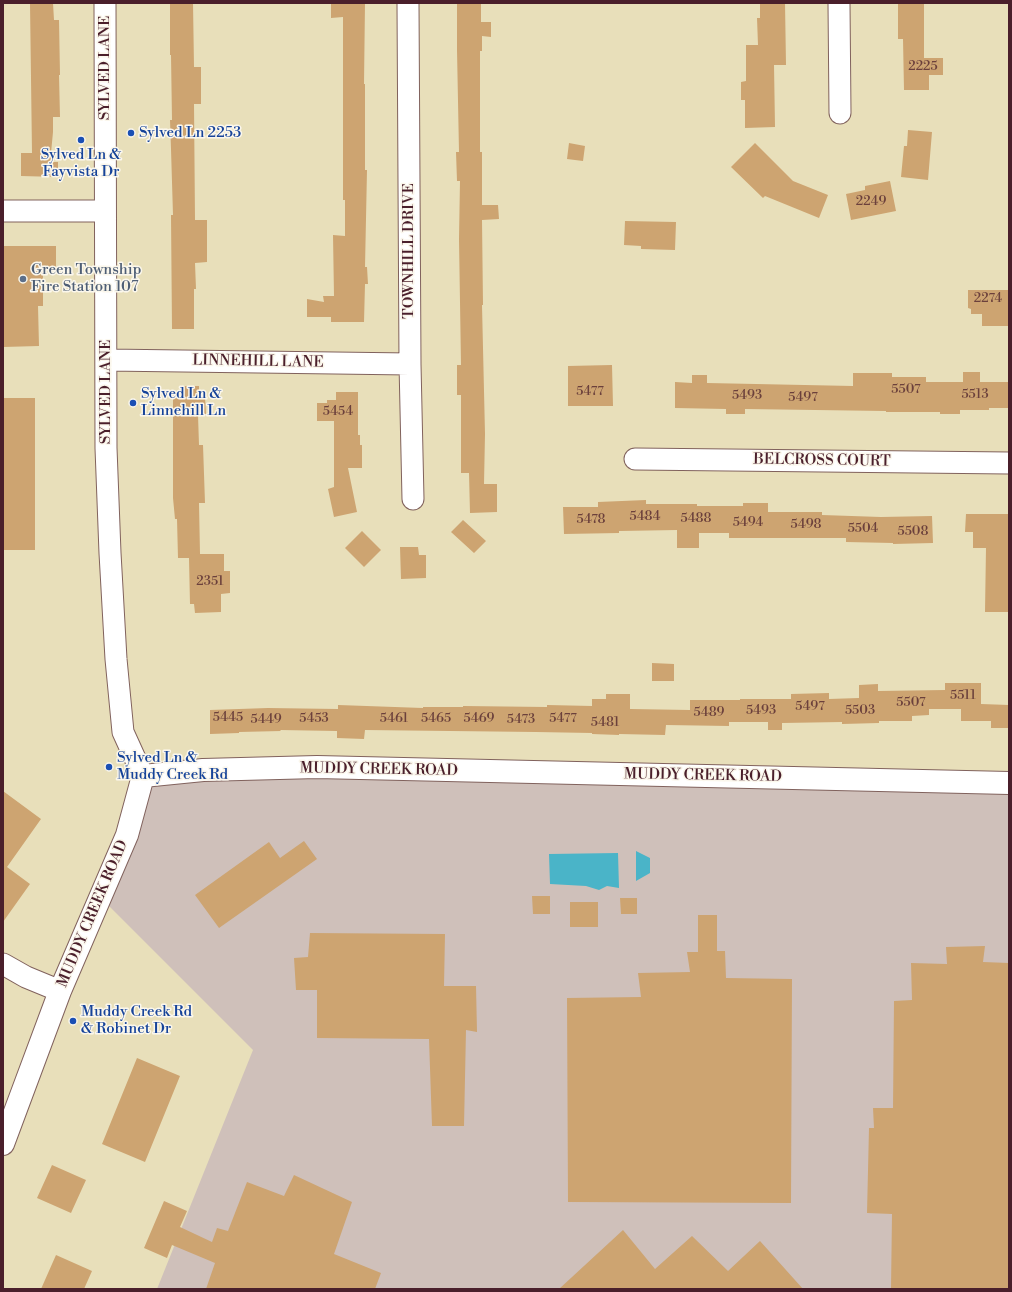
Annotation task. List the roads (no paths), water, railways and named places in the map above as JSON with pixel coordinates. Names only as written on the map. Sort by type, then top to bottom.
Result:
[{"type":"street","name":"SYLVED LANE","points":[[105,3],[107,455],[110,553],[116,659],[123,732],[143,776]]},
{"type":"street","name":"TOWNHILL DRIVE","points":[[408,3],[410,364],[413,499]]},
{"type":"street","points":[[839,3],[840,113]]},
{"type":"street","points":[[3,211],[106,211]]},
{"type":"street","name":"LINNEHILL LANE","points":[[107,360],[410,364]]},
{"type":"street","name":"BELCROSS COURT","points":[[635,459],[1009,463]]},
{"type":"street","name":"MUDDY CREEK ROAD","points":[[3,1144],[60,991],[127,835],[143,776],[203,770],[317,768],[1009,783]]},
{"type":"street","points":[[3,964],[26,977],[60,991]]},
{"type":"water","points":[[636,851],[650,858],[650,873],[636,881]]},
{"type":"water","points":[[618,853],[619,888],[607,886],[599,890],[586,886],[550,884],[549,854]]},
{"type":"place","name":"Sylved Ln 2253","points":[[131,133]]},
{"type":"place","name":"Sylved Ln & Fayvista Dr","points":[[81,140]]},
{"type":"place","name":"Green Township Fire Station 107","points":[[23,279]]},
{"type":"place","name":"Sylved Ln & Linnehill Ln","points":[[133,403]]},
{"type":"place","name":"Sylved Ln & Muddy Creek Rd","points":[[109,767]]},
{"type":"place","name":"Muddy Creek Rd & Robinet Dr","points":[[73,1021]]}]
